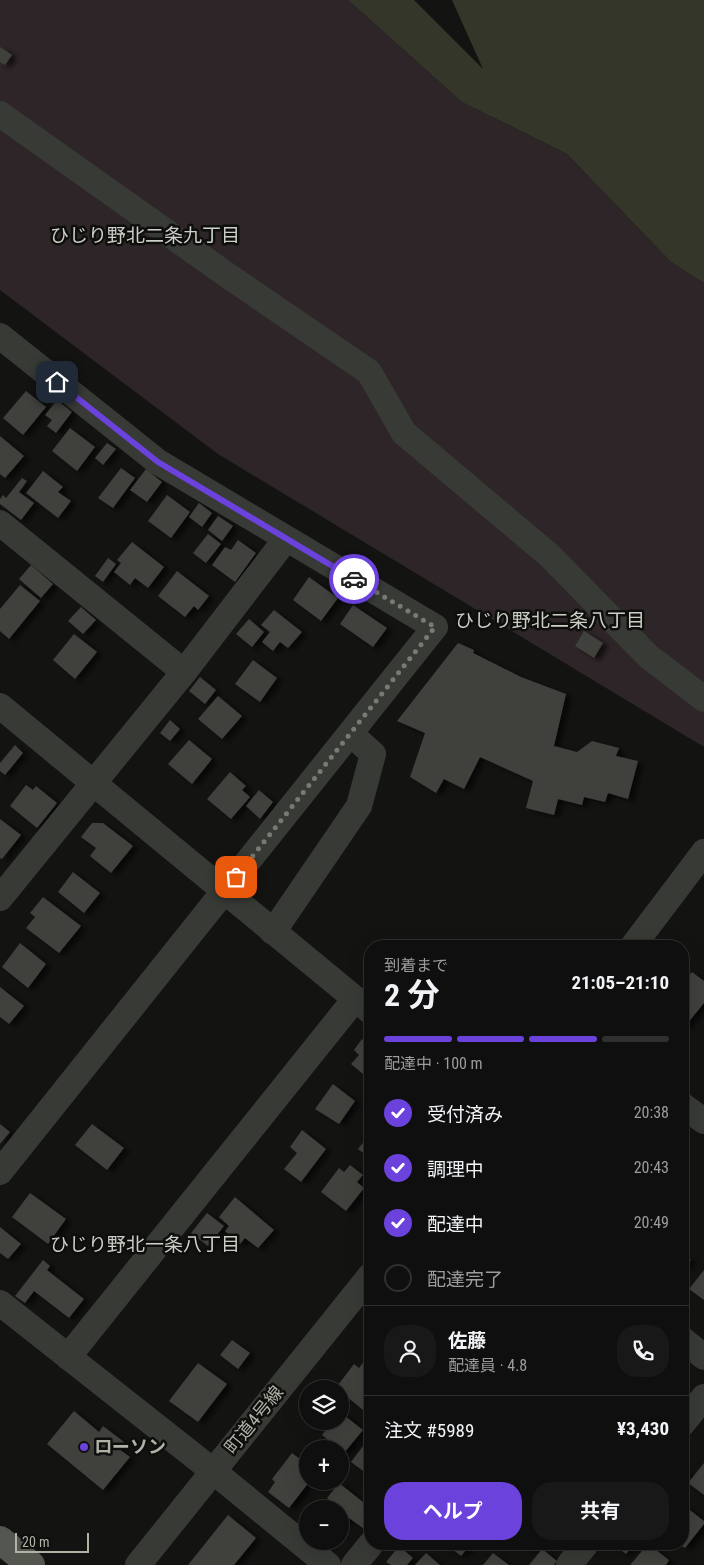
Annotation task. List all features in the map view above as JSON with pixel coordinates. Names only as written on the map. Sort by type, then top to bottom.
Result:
[{"type":"main road","points":[[0,1540],[31,1565]]},
{"type":"street","points":[[0,114],[369,372],[404,433],[550,556],[648,656],[704,699]]},
{"type":"street","points":[[0,336],[158,462],[435,627],[0,1172]]},
{"type":"street","points":[[0,523],[184,672]]},
{"type":"street","points":[[0,898],[184,672],[286,539]]},
{"type":"street","points":[[0,706],[362,1005],[68,1357]]},
{"type":"street","points":[[273,932],[359,806],[373,754],[351,734]]},
{"type":"street","points":[[638,940],[704,852]]},
{"type":"street","points":[[689,1110],[704,1121]]},
{"type":"street","name":"町道4号線","points":[[138,1565],[364,1283]]},
{"type":"street","points":[[0,1303],[213,1471],[328,1565]]},
{"type":"street","points":[[689,1344],[704,1356]]},
{"type":"street","points":[[689,1415],[704,1397]]},
{"type":"street","points":[[354,1565],[366,1550]]},
{"type":"street","points":[[569,1565],[581,1550]]},
{"type":"shaded area","points":[[0,0],[348,0],[462,102],[567,154],[671,262],[704,283],[704,747],[218,454],[0,290]]},
{"type":"shaded area","points":[[348,0],[414,0],[483,69],[452,0],[704,0],[704,283],[671,262],[567,154],[462,102]]},
{"type":"building","points":[[0,47],[12,55],[5,65],[0,62]]},
{"type":"building","points":[[26,391],[46,407],[23,435],[3,418]]},
{"type":"building","points":[[57,400],[72,412],[56,433],[47,426],[52,420],[45,415]]},
{"type":"building","points":[[70,428],[95,447],[77,471],[52,451]]},
{"type":"building","points":[[0,436],[24,456],[5,478],[0,474]]},
{"type":"building","points":[[107,443],[116,449],[103,465],[95,458]]},
{"type":"building","points":[[121,468],[135,478],[113,508],[98,498]]},
{"type":"building","points":[[146,469],[162,482],[147,502],[130,490]]},
{"type":"building","points":[[43,471],[63,487],[58,492],[71,501],[58,518],[26,493]]},
{"type":"building","points":[[22,478],[27,481],[19,492],[34,503],[21,520],[0,504],[0,499],[3,495],[6,498]]},
{"type":"building","points":[[167,495],[190,512],[171,538],[148,521]]},
{"type":"building","points":[[199,503],[212,513],[202,527],[189,517]]},
{"type":"building","points":[[218,516],[233,526],[222,541],[208,530]]},
{"type":"building","points":[[208,534],[221,544],[206,563],[193,553]]},
{"type":"building","points":[[238,540],[256,553],[235,582],[212,565],[225,547],[231,550]]},
{"type":"building","points":[[132,542],[164,567],[148,588],[135,578],[130,585],[114,572],[121,563],[117,560]]},
{"type":"building","points":[[108,558],[116,564],[103,582],[95,576]]},
{"type":"building","points":[[31,565],[53,584],[41,598],[19,579]]},
{"type":"building","points":[[177,571],[209,596],[198,610],[194,606],[185,617],[158,596]]},
{"type":"building","points":[[309,577],[338,598],[321,621],[293,600]]},
{"type":"building","points":[[20,585],[40,601],[9,639],[0,631],[0,609]]},
{"type":"building","points":[[353,605],[387,628],[373,647],[340,624]]},
{"type":"building","points":[[81,607],[96,620],[83,634],[68,621]]},
{"type":"building","points":[[274,610],[302,632],[288,648],[280,642],[273,651],[262,642],[270,632],[261,625]]},
{"type":"building","points":[[249,619],[264,632],[252,647],[236,634]]},
{"type":"building","points":[[584,631],[603,643],[594,658],[575,646]]},
{"type":"building","points":[[74,634],[97,652],[75,679],[53,660]]},
{"type":"building","points":[[458,643],[474,650],[473,653],[521,677],[566,694],[554,746],[577,752],[592,741],[619,748],[616,756],[638,761],[628,799],[608,793],[605,802],[584,797],[582,805],[558,799],[554,815],[526,808],[533,781],[480,757],[464,789],[444,779],[436,793],[410,777],[425,733],[397,721]]},
{"type":"building","points":[[253,660],[277,678],[260,702],[235,684]]},
{"type":"building","points":[[200,677],[216,690],[205,704],[189,691]]},
{"type":"building","points":[[218,696],[242,716],[222,739],[198,719]]},
{"type":"building","points":[[170,720],[180,729],[170,741],[160,733]]},
{"type":"building","points":[[189,740],[212,759],[192,784],[168,764]]},
{"type":"building","points":[[15,745],[23,753],[5,775],[0,771],[0,763]]},
{"type":"building","points":[[230,772],[246,786],[242,790],[250,797],[231,819],[207,799]]},
{"type":"building","points":[[26,785],[33,790],[36,786],[57,803],[37,828],[10,806]]},
{"type":"building","points":[[259,790],[273,802],[260,819],[246,806]]},
{"type":"building","points":[[0,819],[21,835],[2,859],[0,858]]},
{"type":"building","points":[[92,823],[103,823],[133,846],[111,873],[90,856],[96,848],[81,837]]},
{"type":"building","points":[[73,872],[100,893],[84,913],[58,892]]},
{"type":"building","points":[[43,897],[81,926],[59,953],[26,928],[35,917],[30,913]]},
{"type":"building","points":[[20,943],[46,964],[28,988],[2,967]]},
{"type":"building","points":[[692,972],[704,981],[704,1003],[689,1021],[689,976]]},
{"type":"building","points":[[0,987],[24,1006],[9,1024],[0,1017]]},
{"type":"building","points":[[362,1039],[364,1041],[364,1075],[351,1064],[359,1055],[354,1050]]},
{"type":"building","points":[[333,1084],[355,1101],[339,1124],[315,1109]]},
{"type":"building","points":[[0,1124],[10,1132],[0,1144]]},
{"type":"building","points":[[92,1124],[124,1148],[107,1170],[75,1145]]},
{"type":"building","points":[[302,1130],[326,1149],[301,1182],[284,1169],[297,1153],[290,1147]]},
{"type":"building","points":[[364,1142],[364,1154],[358,1149]]},
{"type":"building","points":[[350,1165],[363,1175],[357,1182],[364,1188],[346,1211],[321,1192],[339,1168],[344,1172]]},
{"type":"building","points":[[30,1193],[66,1219],[48,1244],[12,1217]]},
{"type":"building","points":[[235,1197],[274,1230],[258,1248],[245,1238],[240,1244],[225,1231],[229,1226],[219,1217]]},
{"type":"building","points":[[207,1213],[224,1226],[208,1246],[191,1233]]},
{"type":"building","points":[[0,1227],[21,1244],[8,1259],[0,1253]]},
{"type":"building","points":[[43,1260],[50,1266],[47,1270],[84,1299],[69,1318],[34,1291],[25,1303],[15,1296]]},
{"type":"building","points":[[704,1270],[704,1300],[689,1289]]},
{"type":"building","points":[[232,1340],[250,1353],[238,1369],[220,1355]]},
{"type":"building","points":[[364,1361],[363,1410],[349,1398],[349,1380],[342,1380],[354,1364],[359,1368]]},
{"type":"building","points":[[198,1363],[227,1384],[198,1422],[169,1401]]},
{"type":"building","points":[[74,1411],[99,1432],[103,1426],[124,1442],[119,1449],[130,1457],[103,1490],[47,1444]]},
{"type":"building","points":[[349,1419],[363,1430],[349,1447],[349,1440],[328,1440],[322,1435],[326,1430],[349,1430]]},
{"type":"building","points":[[364,1445],[364,1472],[351,1462]]},
{"type":"building","points":[[292,1453],[299,1458],[299,1490],[303,1490],[289,1508],[268,1492],[275,1482],[272,1479]]},
{"type":"building","points":[[704,1463],[704,1495],[689,1482]]},
{"type":"building","points":[[333,1490],[348,1490],[363,1502],[364,1501],[364,1529],[349,1518],[349,1500],[330,1500],[327,1498]]},
{"type":"building","points":[[689,1509],[704,1521],[704,1524],[689,1543]]},
{"type":"building","points":[[228,1515],[256,1538],[234,1565],[188,1565]]},
{"type":"building","points":[[396,1550],[404,1550],[413,1558],[407,1565],[391,1565],[386,1562]]},
{"type":"building","points":[[454,1550],[466,1550],[461,1556]]},
{"type":"building","points":[[541,1550],[557,1561],[554,1565],[529,1565]]},
{"type":"building","points":[[621,1550],[629,1550],[626,1554]]},
{"type":"building","points":[[643,1550],[656,1550],[669,1560],[666,1565],[630,1565]]},
{"type":"building","points":[[426,1553],[440,1565],[415,1565]]},
{"type":"building","points":[[493,1553],[509,1565],[483,1565]]},
{"type":"way so far","points":[[236,877],[435,627],[354,579]]},
{"type":"place","name":"ローソン","points":[[84,1447]]},
{"type":"district","name":"ひじり野北二条九丁目","points":[[145,235]]},
{"type":"district","name":"ひじり野北二条八丁目","points":[[550,620]]},
{"type":"district","name":"ひじり野北一条八丁目","points":[[145,1244]]},
{"type":"route","points":[[57,382],[158,462],[354,579]]}]
